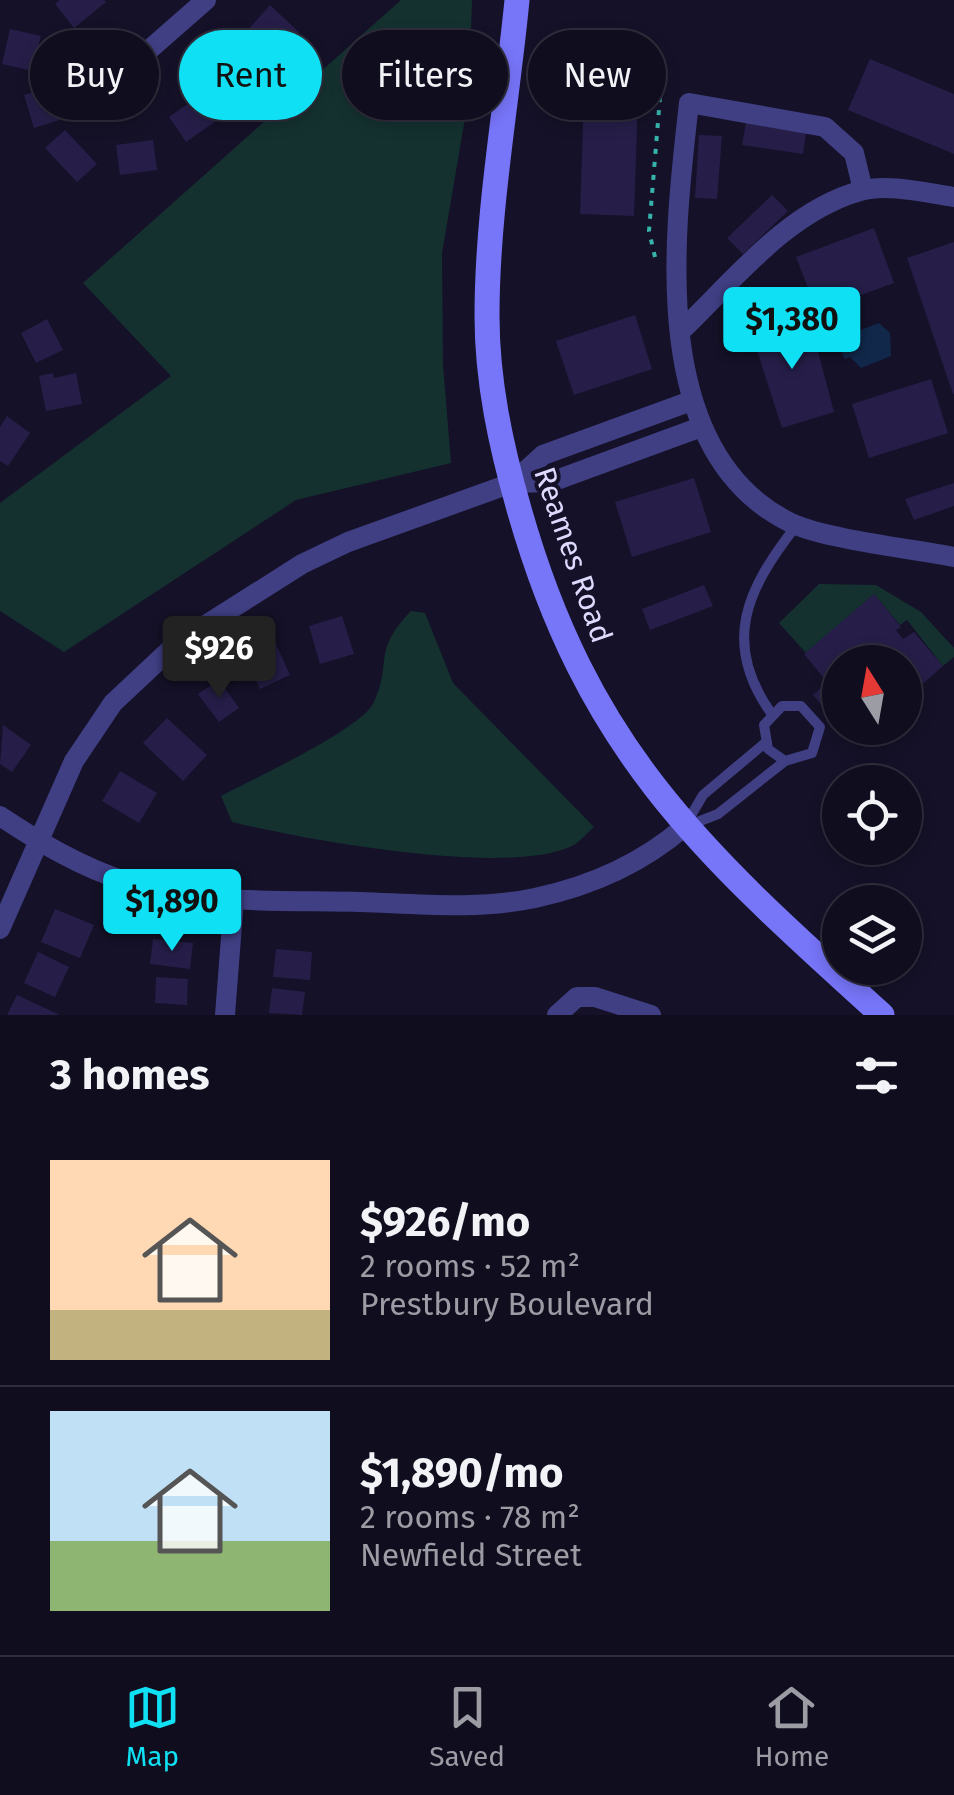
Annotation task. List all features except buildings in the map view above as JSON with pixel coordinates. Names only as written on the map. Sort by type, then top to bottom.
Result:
[{"type":"main road","name":"Reames Road","points":[[518,0],[487,312],[490,378],[512,483],[555,621],[586,686],[616,736],[684,827],[770,914],[882,1015]]},
{"type":"street","points":[[159,41],[206,0]]},
{"type":"street","points":[[863,190],[854,153],[825,127],[689,103],[673,244],[691,402],[727,476],[764,509],[796,525],[954,557]]},
{"type":"street","points":[[683,330],[787,229],[863,190],[954,197]]},
{"type":"street","points":[[512,483],[543,455],[691,402]]},
{"type":"street","points":[[0,928],[74,761],[113,703],[176,644],[318,557],[512,483],[551,482],[701,427]]},
{"type":"street","points":[[0,816],[66,859],[126,881],[184,894],[458,905],[534,898],[620,870],[650,856],[684,827]]},
{"type":"street","points":[[225,1015],[234,899]]},
{"type":"street","points":[[557,1015],[576,997],[595,996],[651,1015]]},
{"type":"lane","points":[[771,713],[746,673],[744,622],[760,576],[796,525]]},
{"type":"lane","points":[[684,827],[718,814],[785,761],[812,753],[820,727],[802,706],[782,706],[771,713],[764,725],[765,743],[785,761]]},
{"type":"lane","points":[[684,827],[704,795],[765,743]]},
{"type":"path","points":[[655,257],[648,231],[658,120]]},
{"type":"green space","points":[[401,0],[472,0],[471,30],[367,30]]},
{"type":"green space","points":[[342,53],[342,120],[465,120],[442,253],[443,364],[451,463],[296,500],[64,652],[0,611],[0,503],[171,376],[83,283],[266,120],[322,120],[322,70]]},
{"type":"green space","points":[[819,584],[876,585],[921,612],[954,648],[954,657],[943,666],[907,620],[900,625],[874,594],[806,653],[779,623]]},
{"type":"green space","points":[[411,611],[425,613],[453,683],[594,827],[577,843],[539,855],[453,857],[306,838],[232,822],[221,796],[328,740],[365,713],[379,688],[391,637]]},
{"type":"water","points":[[879,323],[890,333],[891,356],[861,368],[850,357],[845,359],[842,353],[851,341],[849,334]]}]
